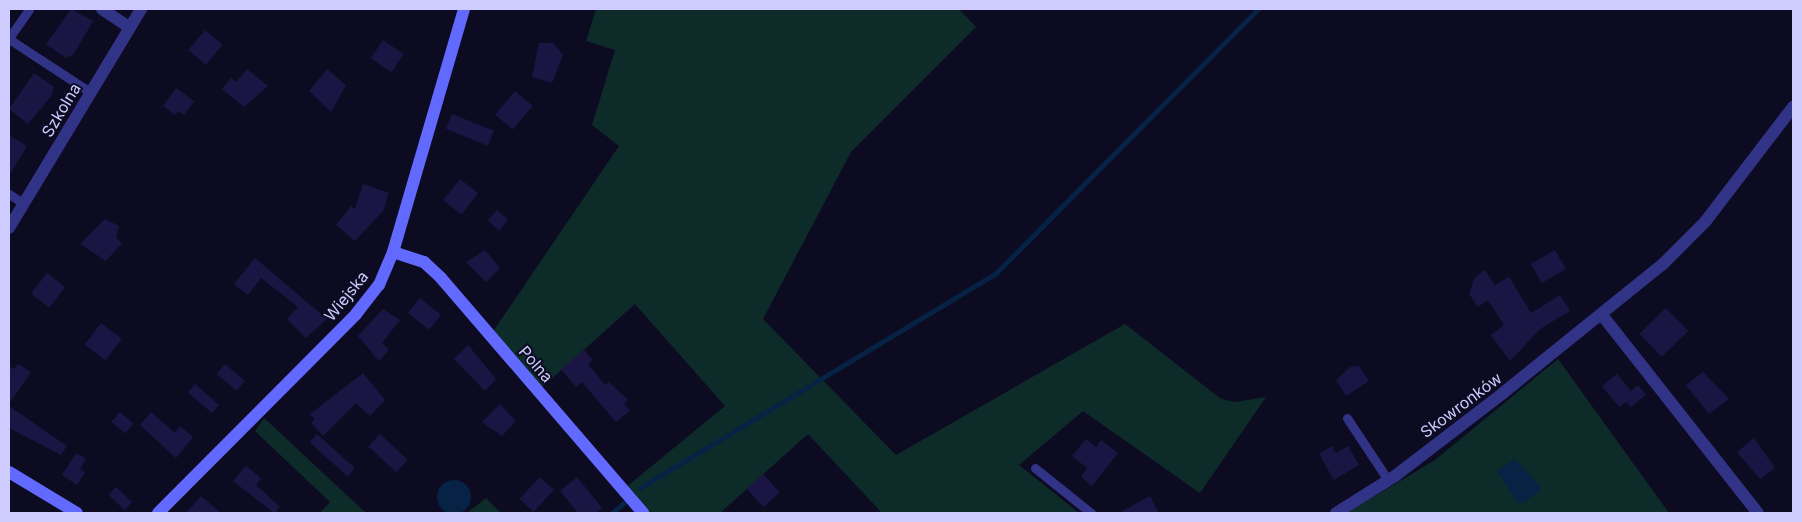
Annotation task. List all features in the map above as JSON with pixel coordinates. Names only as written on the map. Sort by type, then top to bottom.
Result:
[{"type":"street","points":[[102,9],[129,27]]},
{"type":"street","name":"Szkolna","points":[[9,228],[141,9]]},
{"type":"street","name":"Wiejska","points":[[160,513],[356,314],[379,285],[394,252],[464,9]]},
{"type":"street","name":"Skowronków","points":[[1336,513],[1388,480],[1602,315],[1705,222],[1793,106]]},
{"type":"street","name":"Polna","points":[[394,252],[424,262],[441,278],[643,513]]},
{"type":"street","points":[[1602,315],[1758,513]]},
{"type":"street","points":[[9,472],[77,513]]},
{"type":"lane","points":[[30,9],[9,38],[90,92]]},
{"type":"lane","points":[[9,194],[23,203]]},
{"type":"lane","points":[[1347,418],[1388,480]]},
{"type":"lane","points":[[1036,468],[1091,513]]},
{"type":"green space","points":[[596,9],[959,9],[976,27],[851,152],[763,319],[896,455],[1125,324],[1221,399],[1235,402],[1266,397],[1200,493],[1083,411],[1019,465],[1079,513],[882,513],[808,434],[720,513],[645,513],[625,488],[725,406],[635,304],[539,390],[492,333],[619,146],[592,125],[615,50],[586,41]]},
{"type":"green space","points":[[1558,359],[1669,513],[1347,513],[1435,460]]},
{"type":"green space","points":[[264,418],[366,513],[320,513],[330,502],[255,431]]},
{"type":"green space","points":[[486,498],[501,513],[467,513],[481,502]]},
{"type":"water","points":[[1515,459],[1542,489],[1523,503],[1518,503],[1497,471]]},
{"type":"water","points":[[454,480],[461,481],[466,485],[470,490],[470,504],[466,509],[461,513],[454,514],[447,513],[442,509],[438,504],[437,497],[438,490],[442,485],[447,481]]},
{"type":"building","points":[[71,9],[93,21],[74,54],[66,58],[46,44]]},
{"type":"building","points":[[205,30],[223,45],[206,65],[188,50]]},
{"type":"building","points":[[383,40],[404,54],[391,72],[371,58]]},
{"type":"building","points":[[539,43],[553,43],[563,55],[552,83],[532,77]]},
{"type":"building","points":[[247,69],[268,86],[244,107],[222,89],[231,78],[236,82]]},
{"type":"building","points":[[327,69],[346,85],[331,112],[309,91]]},
{"type":"building","points":[[34,73],[54,87],[52,95],[28,124],[9,109]]},
{"type":"building","points":[[176,88],[194,101],[184,115],[178,111],[175,115],[163,106]]},
{"type":"building","points":[[515,91],[533,106],[513,130],[495,115]]},
{"type":"building","points":[[452,114],[494,131],[488,146],[446,129]]},
{"type":"building","points":[[9,135],[27,146],[9,176]]},
{"type":"building","points":[[460,179],[478,193],[462,214],[443,200]]},
{"type":"building","points":[[363,184],[389,193],[383,211],[355,241],[336,225],[351,206],[355,209]]},
{"type":"building","points":[[497,210],[508,220],[499,230],[488,220]]},
{"type":"building","points":[[105,219],[119,226],[116,238],[122,243],[106,261],[80,244]]},
{"type":"building","points":[[485,250],[500,268],[486,282],[466,262]]},
{"type":"building","points":[[1555,250],[1566,269],[1542,283],[1531,264]]},
{"type":"building","points":[[255,258],[327,319],[306,338],[287,319],[298,307],[261,278],[248,295],[234,284]]},
{"type":"building","points":[[1485,270],[1495,285],[1509,277],[1531,313],[1560,295],[1570,311],[1540,329],[1510,361],[1491,335],[1504,325],[1488,300],[1478,307],[1469,294],[1475,277]]},
{"type":"building","points":[[47,273],[65,287],[49,308],[31,293]]},
{"type":"building","points":[[420,298],[441,315],[429,330],[408,313]]},
{"type":"building","points":[[1666,308],[1688,331],[1662,357],[1639,334]]},
{"type":"building","points":[[383,309],[400,320],[382,343],[389,350],[379,361],[358,336]]},
{"type":"building","points":[[101,323],[122,339],[106,360],[85,345]]},
{"type":"building","points":[[468,345],[496,379],[485,391],[454,359]]},
{"type":"building","points":[[584,350],[593,360],[588,364],[605,385],[609,382],[628,400],[624,404],[630,411],[616,422],[582,382],[576,387],[561,369]]},
{"type":"building","points":[[18,364],[31,372],[9,404],[9,366],[14,369]]},
{"type":"building","points":[[225,364],[245,381],[237,391],[217,374]]},
{"type":"building","points":[[1359,366],[1369,381],[1346,396],[1336,380],[1350,367]]},
{"type":"building","points":[[1703,372],[1729,399],[1709,414],[1686,385]]},
{"type":"building","points":[[363,373],[385,400],[370,416],[356,403],[323,436],[311,423],[315,419],[310,414]]},
{"type":"building","points":[[1617,374],[1631,391],[1638,385],[1646,395],[1631,407],[1626,402],[1619,407],[1602,386]]},
{"type":"building","points":[[195,384],[219,405],[212,413],[188,392]]},
{"type":"building","points":[[500,404],[516,421],[502,436],[482,422]]},
{"type":"building","points":[[9,406],[67,446],[61,455],[9,428]]},
{"type":"building","points":[[120,412],[134,424],[125,434],[111,422]]},
{"type":"building","points":[[151,412],[175,433],[180,426],[193,437],[176,458],[140,425]]},
{"type":"building","points":[[317,434],[355,468],[348,476],[310,442]]},
{"type":"building","points":[[380,434],[408,460],[396,472],[368,446]]},
{"type":"building","points":[[1754,438],[1775,468],[1760,479],[1737,452]]},
{"type":"building","points":[[1086,439],[1096,447],[1101,440],[1118,453],[1092,486],[1081,477],[1087,468],[1072,456]]},
{"type":"building","points":[[1332,446],[1336,453],[1348,446],[1359,465],[1334,480],[1319,454]]},
{"type":"building","points":[[76,453],[86,459],[80,469],[85,472],[77,485],[62,475]]},
{"type":"building","points":[[246,466],[261,478],[256,485],[280,507],[274,513],[233,481]]},
{"type":"building","points":[[763,474],[780,493],[763,507],[747,489]]},
{"type":"building","points":[[540,477],[554,490],[533,512],[520,499]]},
{"type":"building","points":[[577,477],[602,508],[596,513],[578,513],[560,491]]},
{"type":"building","points":[[116,487],[132,502],[125,510],[108,495]]},
{"type":"building","points":[[201,496],[221,513],[186,513]]},
{"type":"building","points":[[1150,496],[1159,513],[1119,513]]},
{"type":"waterway","points":[[640,488],[996,273],[1258,9]]},
{"type":"waterway","points":[[612,513],[624,503]]}]
